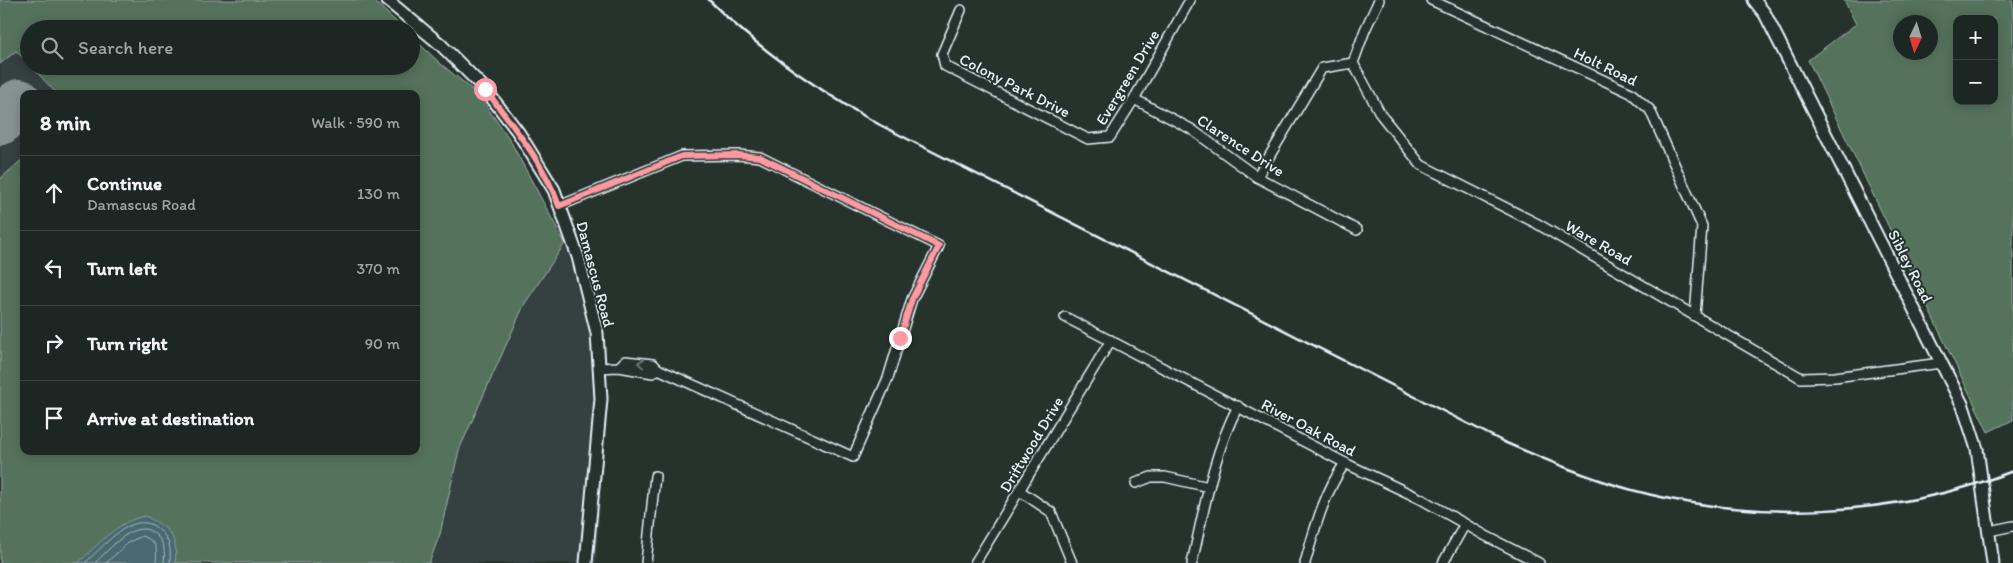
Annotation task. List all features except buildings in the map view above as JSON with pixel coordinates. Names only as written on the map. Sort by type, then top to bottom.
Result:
[{"type":"street","name":"Damascus Road","points":[[387,0],[411,20]]},
{"type":"street","name":"Evergreen Drive","points":[[1100,139],[1110,136],[1134,99],[1190,0]]},
{"type":"street","points":[[1258,177],[1322,68],[1353,63],[1379,0]]},
{"type":"street","name":"Holt Road","points":[[1430,0],[1631,93],[1650,110],[1702,226],[1695,316]]},
{"type":"street","name":"Sibley Road","points":[[1754,0],[1765,14],[1963,406],[1978,449],[1993,563]]},
{"type":"street","name":"Colony Park Drive","points":[[961,10],[942,54],[945,66],[1088,139],[1100,139]]},
{"type":"street","name":"Damascus Road","points":[[420,27],[440,44],[485,89],[518,132],[554,190],[578,258],[596,332],[601,399],[586,563]]},
{"type":"street","name":"Ware Road","points":[[1353,63],[1381,115],[1421,165],[1536,223],[1801,378],[1835,378],[1941,363]]},
{"type":"street","name":"Clarence Drive","points":[[1134,99],[1191,129],[1258,177],[1357,230]]},
{"type":"street","points":[[559,206],[682,156],[760,157],[939,246],[912,299],[888,378],[853,457],[658,369],[653,373],[618,367],[599,368]]},
{"type":"street","name":"River Oak Road","points":[[1065,317],[1345,463],[1421,498],[1465,524],[1539,563]]},
{"type":"street","name":"Driftwood Drive","points":[[975,563],[1111,340]]},
{"type":"street","points":[[1192,563],[1209,487],[1224,432],[1238,406]]},
{"type":"street","points":[[1306,563],[1333,480],[1345,463]]},
{"type":"street","points":[[646,563],[655,476]]},
{"type":"street","points":[[1136,483],[1151,477],[1165,477],[1209,487]]},
{"type":"street","points":[[1020,491],[1050,512],[1072,563]]},
{"type":"street","points":[[1443,563],[1465,524]]},
{"type":"street","points":[[1989,531],[2013,526]]},
{"type":"shaded area","points":[[16,51],[20,56],[20,75],[39,75],[53,90],[20,90],[20,162],[0,179],[0,64]]},
{"type":"shaded area","points":[[565,243],[589,328],[606,416],[596,563],[429,563],[440,534],[459,450],[524,305]]},
{"type":"green space","points":[[0,0],[373,0],[394,20],[20,20],[20,55],[16,51],[0,64]]},
{"type":"green space","points":[[1844,0],[2013,0],[2013,420],[1988,432],[1808,60],[1856,24]]},
{"type":"green space","points":[[420,44],[478,94],[511,142],[565,243],[524,305],[459,450],[440,534],[429,563],[0,563],[0,179],[20,162],[20,455],[420,455],[420,90],[53,90],[39,75],[420,75]]},
{"type":"water","points":[[145,516],[160,524],[170,534],[175,546],[175,563],[78,563],[117,528]]},
{"type":"runway","points":[[0,120],[19,104]]},
{"type":"railway","points":[[709,0],[728,19],[769,53],[812,84],[880,125],[1504,442],[1583,474],[1632,490],[1679,501],[1775,511],[1873,506],[1921,498],[1968,486],[2013,471]]},
{"type":"route","points":[[485,89],[518,132],[554,190],[559,206],[682,156],[738,155],[760,157],[939,246],[912,299],[900,338]]}]
